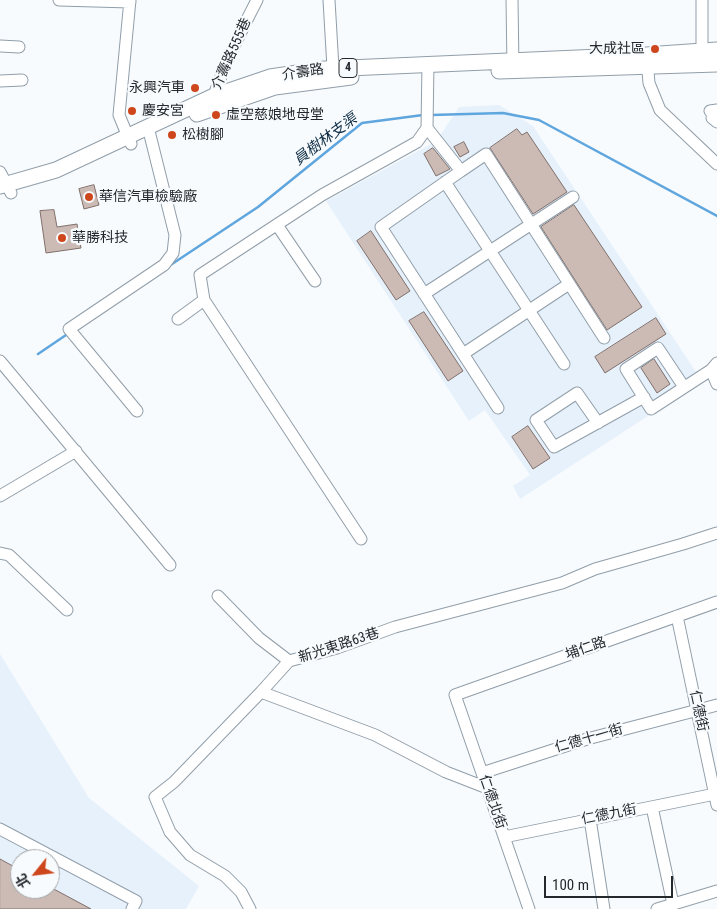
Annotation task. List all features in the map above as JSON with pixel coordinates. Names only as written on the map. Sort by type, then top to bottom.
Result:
[{"type":"main road","name":"介壽路","points":[[4,186],[43,184],[148,131],[270,77],[333,68],[428,69],[647,60],[707,55],[717,64]]},
{"type":"main road","name":"介壽路","points":[[212,102],[275,87],[428,69]]},
{"type":"street","points":[[59,0],[130,1],[119,116],[129,140]]},
{"type":"street","points":[[329,0],[333,68]]},
{"type":"street","points":[[512,0],[513,66]]},
{"type":"street","points":[[702,0],[707,55]]},
{"type":"street","name":"介壽路555巷","points":[[212,102],[254,1]]},
{"type":"street","points":[[0,46],[19,47]]},
{"type":"street","points":[[647,60],[649,83],[660,110],[717,164]]},
{"type":"street","points":[[428,69],[428,128],[461,171]]},
{"type":"street","points":[[0,81],[22,80]]},
{"type":"street","points":[[360,539],[204,300],[200,275],[322,195],[417,142],[428,128]]},
{"type":"street","points":[[137,411],[69,329],[164,265],[173,253],[175,235],[148,131]]},
{"type":"street","points":[[498,408],[381,227],[486,154],[604,338]]},
{"type":"street","points":[[445,182],[564,364]]},
{"type":"street","points":[[424,294],[572,197]]},
{"type":"street","points":[[277,225],[315,281]]},
{"type":"street","points":[[463,354],[569,284]]},
{"type":"street","points":[[178,319],[204,300]]},
{"type":"street","points":[[684,387],[658,348],[626,369],[651,409],[684,387],[714,367],[717,384]]},
{"type":"street","points":[[0,361],[170,565]]},
{"type":"street","points":[[598,423],[577,392],[536,420],[554,447],[587,429],[644,397]]},
{"type":"street","points":[[0,496],[76,451]]},
{"type":"street","name":"新光東路63巷","points":[[250,909],[241,892],[226,876],[190,855],[170,832],[155,797],[174,782],[261,692],[288,661],[318,654],[395,627],[562,583],[595,569],[683,544],[717,532]]},
{"type":"street","points":[[0,553],[9,555],[67,610]]},
{"type":"street","points":[[218,596],[259,638],[288,661]]},
{"type":"street","name":"埔仁路","points":[[455,695],[717,602]]},
{"type":"street","name":"仁德街","points":[[677,616],[716,800]]},
{"type":"street","points":[[261,692],[374,735],[446,772],[487,788]]},
{"type":"street","name":"仁德北街","points":[[455,695],[529,909]]},
{"type":"street","name":"仁德十一街","points":[[482,773],[587,739],[717,705]]},
{"type":"street","name":"仁德九街","points":[[504,837],[652,807],[716,800]]},
{"type":"street","points":[[652,807],[673,904]]},
{"type":"street","points":[[590,819],[604,909]]},
{"type":"street","points":[[0,829],[136,901],[132,909]]},
{"type":"street","points":[[657,909],[717,892]]},
{"type":"shaded area","points":[[499,105],[533,126],[702,381],[520,499],[513,486],[530,475],[485,410],[469,421],[326,201],[437,140],[459,107]]},
{"type":"shaded area","points":[[0,654],[89,798],[199,886],[186,909],[0,909]]},
{"type":"building","points":[[517,129],[522,135],[527,132],[567,192],[533,214],[490,148]]},
{"type":"building","points":[[464,142],[469,152],[460,157],[454,147]]},
{"type":"building","points":[[433,148],[450,169],[436,176],[424,154]]},
{"type":"building","name":"華信汽車檢驗廠","points":[[94,185],[99,205],[84,209],[79,189]]},
{"type":"building","points":[[574,205],[642,307],[607,330],[541,227]]},
{"type":"building","name":"華勝科技","points":[[54,210],[57,227],[77,224],[81,248],[46,253],[40,211]]},
{"type":"building","points":[[371,231],[410,291],[396,300],[357,241]]},
{"type":"building","points":[[424,312],[463,371],[448,381],[409,321]]},
{"type":"building","points":[[656,318],[666,334],[605,373],[595,357]]},
{"type":"building","points":[[654,359],[670,384],[657,393],[641,368]]},
{"type":"building","points":[[528,426],[550,458],[533,469],[512,437]]},
{"type":"building","points":[[0,859],[10,864],[10,899],[60,899],[60,892],[91,909],[0,909]]},
{"type":"waterway","name":"員樹林支渠","points":[[431,115],[503,113],[539,120],[717,216]]},
{"type":"waterway","name":"員樹林支渠","points":[[169,266],[258,207],[362,123],[423,115]]},
{"type":"waterway","name":"員樹林支渠","points":[[38,354],[69,333]]},
{"type":"place","name":"大成社區","points":[[655,49]]},
{"type":"place","name":"永興汽車","points":[[195,88]]},
{"type":"place","name":"慶安宮","points":[[132,111]]},
{"type":"place","name":"虛空慈娘地母堂","points":[[216,115]]},
{"type":"place","name":"松樹腳","points":[[172,135]]},
{"type":"place","name":"華信汽車檢驗廠","points":[[89,197]]},
{"type":"place","name":"華勝科技","points":[[62,238]]}]
